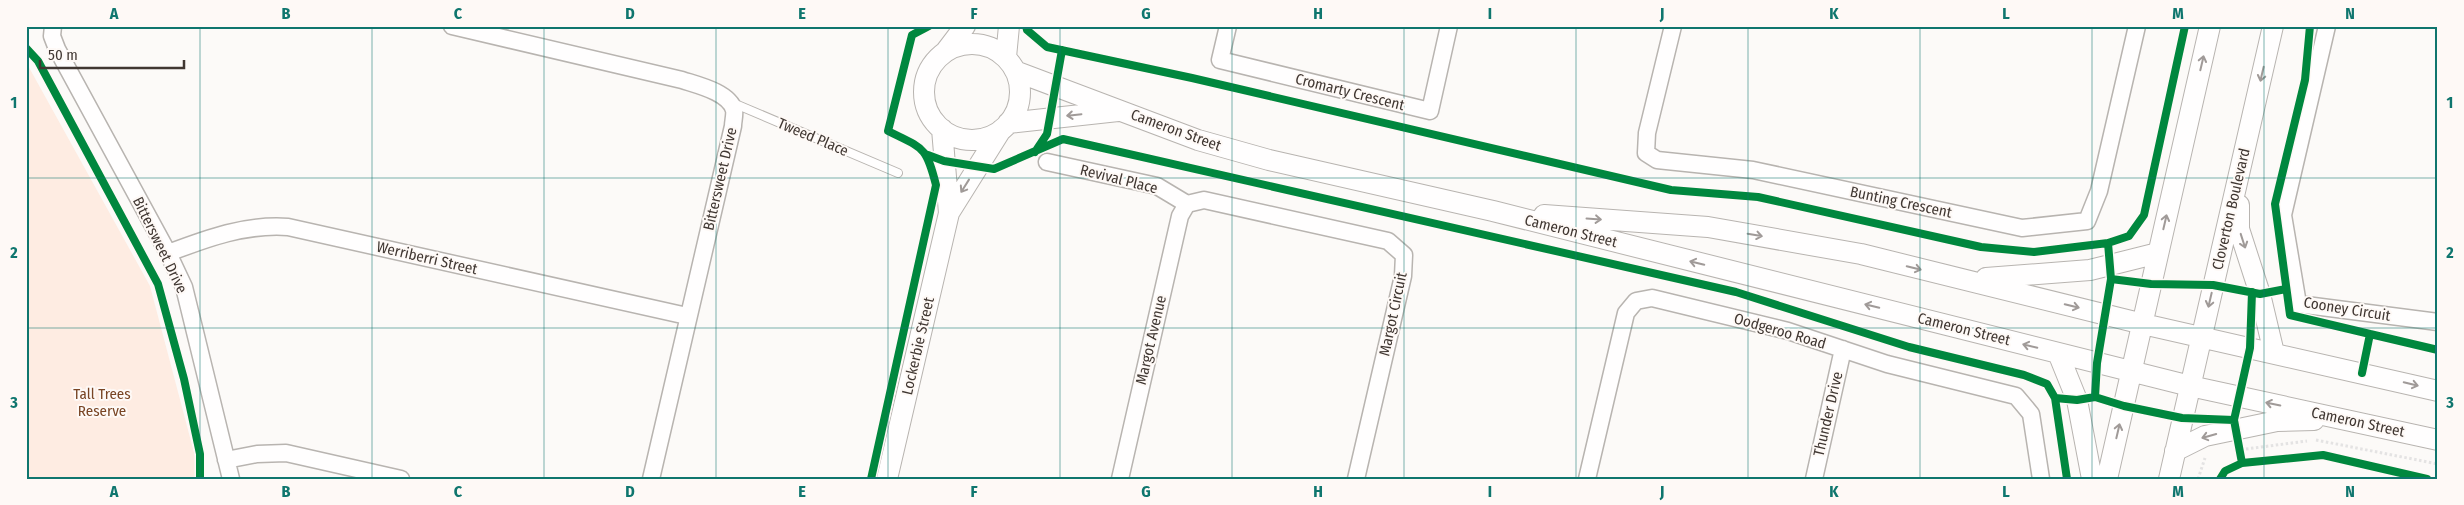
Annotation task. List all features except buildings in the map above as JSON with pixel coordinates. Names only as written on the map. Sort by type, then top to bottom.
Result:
[{"type":"street","name":"Bittersweet Drive","points":[[53,26],[52,36],[57,50],[168,253],[184,287],[231,479]]},
{"type":"street","points":[[452,26],[682,80],[708,89],[729,101]]},
{"type":"street","points":[[965,26],[946,51],[934,61],[927,74],[924,89],[925,104],[931,118],[942,129],[955,136],[969,140],[986,138],[1004,126],[1123,110]]},
{"type":"street","points":[[949,213],[1019,103],[1020,87],[1011,64],[1009,26]]},
{"type":"street","name":"Cromarty Crescent","points":[[1228,26],[1220,60],[1430,111],[1449,26]]},
{"type":"street","name":"Bunting Crescent","points":[[1672,26],[1647,132],[1646,153],[1657,160],[1753,170],[2022,228],[2087,221],[2099,191],[2134,27]]},
{"type":"street","points":[[2107,479],[2210,26]]},
{"type":"street","name":"Cloverton Boulevard","points":[[2169,479],[2273,26]]},
{"type":"street","name":"Cooney Circuit","points":[[2327,26],[2283,215],[2298,304],[2438,322]]},
{"type":"street","points":[[946,51],[959,45],[976,44],[992,48],[1011,64]]},
{"type":"street","name":"Cameron Street","points":[[1011,64],[1198,140],[1242,152],[1492,211],[2190,386],[2438,440]]},
{"type":"street","name":"Bittersweet Drive","points":[[651,479],[687,316],[733,126],[734,111],[729,101]]},
{"type":"street","points":[[942,129],[949,213]]},
{"type":"street","name":"Revival Place","points":[[1048,162],[1157,186],[1187,204]]},
{"type":"street","points":[[2239,176],[2239,229],[2260,294],[2274,354]]},
{"type":"street","name":"Margot Circuit","points":[[1187,204],[1204,200],[1388,240],[1404,255],[1403,276],[1356,479]]},
{"type":"street","name":"Margot Avenue","points":[[1120,479],[1180,216],[1187,204]]},
{"type":"street","name":"Cameron Street","points":[[1492,211],[1708,227],[1861,254],[2201,338],[2438,391]]},
{"type":"street","name":"Lockerbie Street","points":[[887,479],[949,213]]},
{"type":"street","name":"Werriberri Street","points":[[168,253],[214,236],[245,228],[265,226],[288,227],[687,316]]},
{"type":"street","points":[[1961,279],[2020,277],[2090,270],[2158,253]]},
{"type":"street","name":"Oodgeroo Road","points":[[1587,479],[1626,313],[1636,301],[1652,298],[1788,331],[1887,364],[2016,396],[2031,414],[2041,479]]},
{"type":"street","name":"Thunder Drive","points":[[1814,479],[1842,349]]},
{"type":"street","points":[[2058,353],[2077,400],[2092,479]]},
{"type":"street","points":[[2175,451],[2206,436],[2277,421],[2343,419]]},
{"type":"street","points":[[226,460],[257,454],[286,453],[401,479]]},
{"type":"lane","name":"Tweed Place","points":[[729,101],[898,173]]},
{"type":"path","points":[[2236,430],[2240,453],[2316,440],[2438,464]]},
{"type":"path","points":[[2198,479],[2202,461],[2211,454]]},
{"type":"green space","name":"Tall Trees Reserve","points":[[26,62],[150,286],[201,479],[26,479]]},
{"type":"cycle path","points":[[871,479],[936,185],[929,163],[922,150],[888,131],[912,35],[929,26]]},
{"type":"cycle path","points":[[1026,26],[1027,30],[1047,47],[1192,78],[1671,190],[1758,197],[1981,247],[2034,252],[2108,243],[2129,236],[2144,215],[2185,26]]},
{"type":"cycle path","points":[[2310,26],[2305,80],[2275,204],[2290,315],[2370,334],[2362,373]]},
{"type":"cycle path","points":[[26,48],[38,61],[158,284],[184,379],[200,454],[200,479]]},
{"type":"cycle path","points":[[1035,152],[1047,134],[1062,50]]},
{"type":"cycle path","points":[[928,155],[944,161],[994,169],[1063,139],[1736,292],[1909,347],[2024,375],[2047,384],[2055,398]]},
{"type":"cycle path","points":[[2108,243],[2111,279],[2151,284],[2213,285],[2260,294],[2286,289]]},
{"type":"cycle path","points":[[2111,279],[2097,363],[2095,397],[2124,406],[2182,418],[2234,420],[2250,348],[2252,292]]},
{"type":"cycle path","points":[[2370,334],[2438,350]]},
{"type":"cycle path","points":[[2067,479],[2055,398],[2077,400],[2095,397]]},
{"type":"cycle path","points":[[2220,479],[2225,471],[2242,463],[2234,420]]},
{"type":"cycle path","points":[[2242,463],[2323,455],[2427,479]]}]
